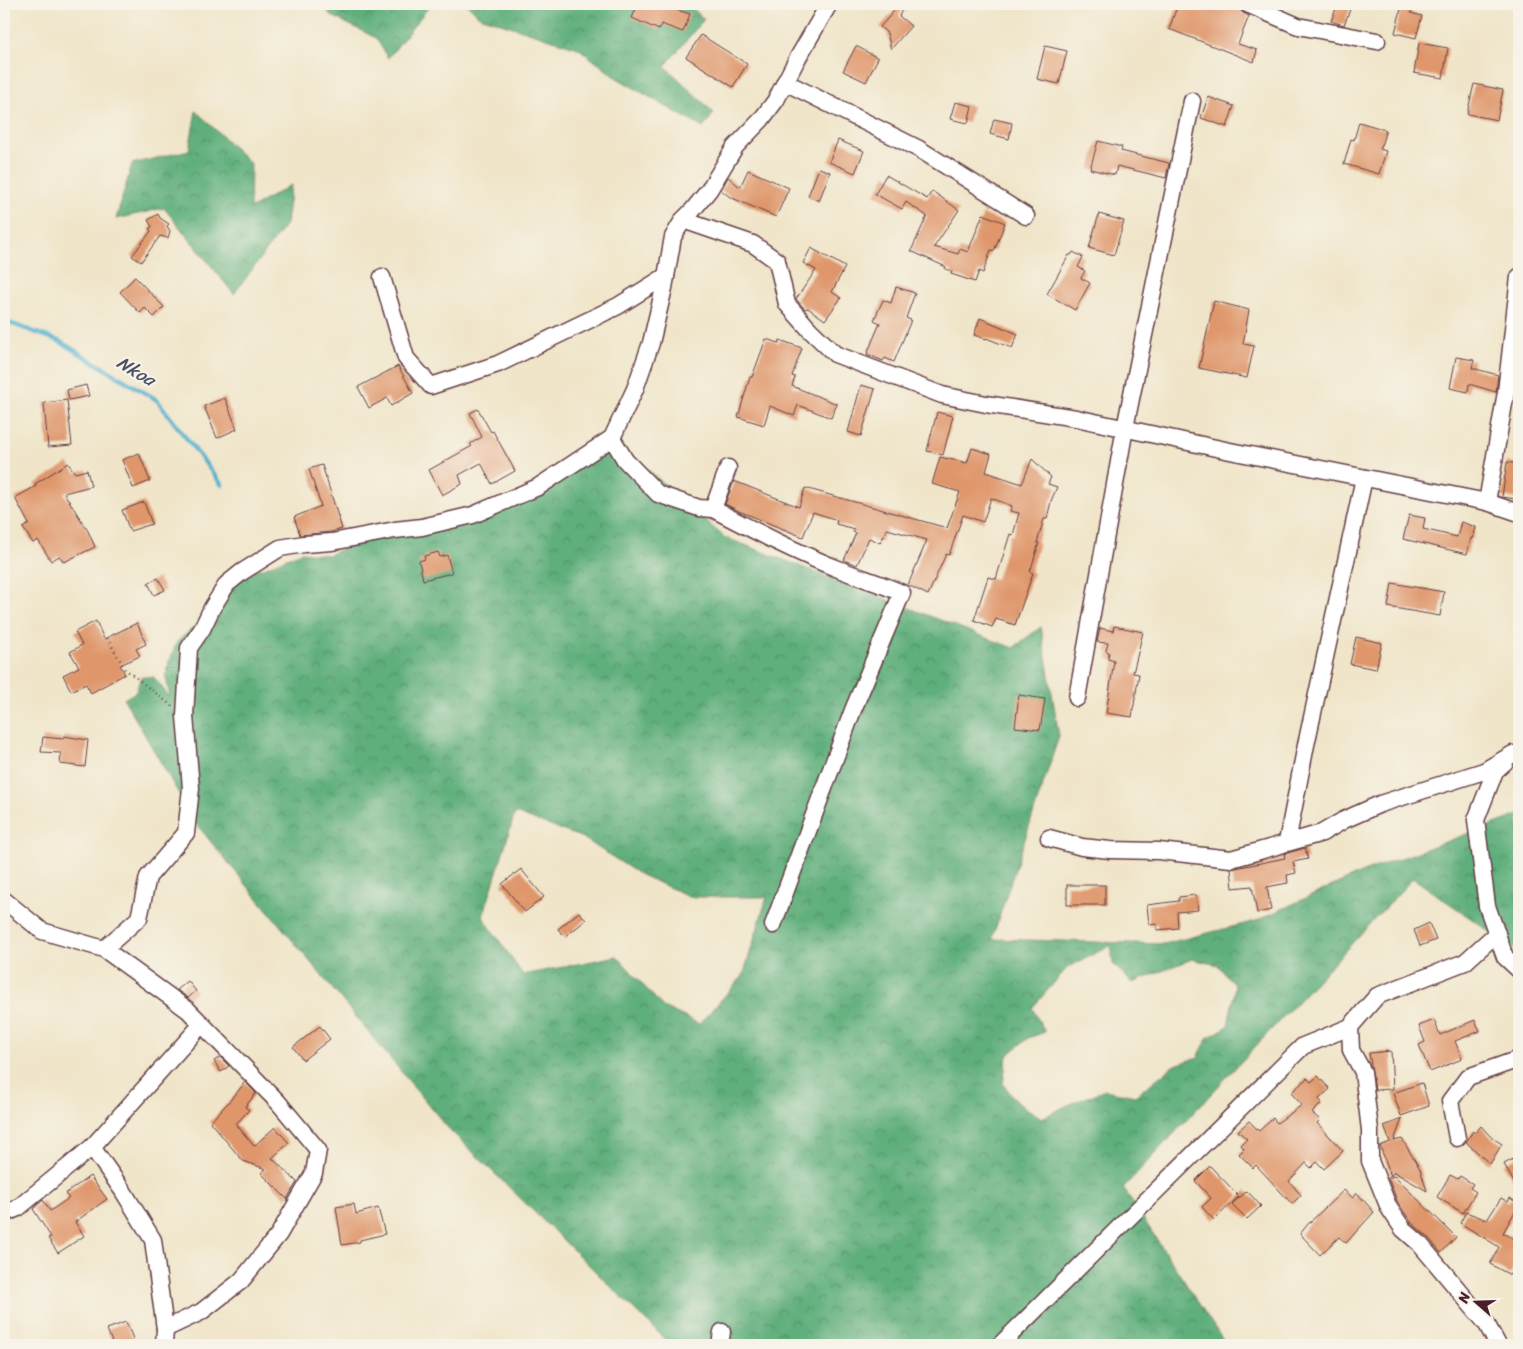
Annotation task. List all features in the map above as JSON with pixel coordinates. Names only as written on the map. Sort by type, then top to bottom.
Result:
[{"type":"street","points":[[104,949],[138,918],[148,877],[186,833],[191,788],[185,716],[189,648],[227,584],[280,548],[332,542],[422,527],[472,515],[538,487],[612,438],[635,389],[651,344],[673,237],[683,220],[692,212],[709,190],[735,147],[761,120],[776,100],[829,4]]},
{"type":"street","points":[[1247,4],[1298,26],[1377,41]]},
{"type":"street","points":[[785,82],[919,149],[1026,216]]},
{"type":"street","points":[[1077,698],[1125,428],[1192,101]]},
{"type":"street","points":[[683,220],[753,244],[777,261],[787,304],[810,330],[836,354],[942,394],[986,404],[1076,418],[1487,502],[1519,513]]},
{"type":"street","points":[[382,277],[406,358],[432,386],[498,364],[618,306],[666,276]]},
{"type":"street","points":[[1487,502],[1506,392],[1519,277]]},
{"type":"street","points":[[612,438],[626,460],[658,494],[699,508],[713,509],[762,535],[822,562],[883,584],[902,593],[853,710],[773,926]]},
{"type":"street","points":[[713,509],[728,468]]},
{"type":"street","points":[[1287,842],[1364,478]]},
{"type":"street","points":[[1049,838],[1082,847],[1231,858],[1322,833],[1344,820],[1404,795],[1484,771],[1516,753]]},
{"type":"street","points":[[1516,753],[1495,771],[1476,820],[1487,906],[1505,957],[1519,970]]},
{"type":"street","points":[[4,900],[42,931],[104,949],[188,1010],[278,1102],[318,1150],[314,1173],[279,1234],[241,1281],[165,1337],[153,1240],[123,1191],[92,1148]]},
{"type":"street","points":[[1000,1345],[1303,1046],[1350,1028],[1377,996],[1465,962],[1497,933]]},
{"type":"street","points":[[4,1214],[18,1208],[92,1148],[202,1024]]},
{"type":"street","points":[[1350,1028],[1351,1050],[1363,1072],[1370,1130],[1370,1161],[1389,1208],[1403,1229],[1419,1243],[1486,1323],[1498,1345]]},
{"type":"street","points":[[1457,1138],[1450,1101],[1468,1077],[1519,1059]]},
{"type":"path","points":[[107,638],[125,669],[185,716]]},
{"type":"green space","points":[[321,4],[431,4],[388,58],[376,38],[332,16]]},
{"type":"green space","points":[[467,4],[694,4],[692,8],[704,19],[665,66],[714,113],[703,128],[617,78],[578,48],[479,16]]},
{"type":"green space","points":[[196,111],[251,164],[250,209],[291,185],[286,224],[234,294],[164,208],[116,219],[132,164],[189,150]]},
{"type":"green space","points":[[609,435],[724,537],[1013,648],[1041,627],[1059,736],[992,939],[1164,944],[1256,921],[1363,872],[1519,815],[1519,952],[1413,878],[1123,1188],[1226,1345],[671,1345],[447,1127],[197,825],[124,699],[136,692],[141,677],[154,677],[170,698],[166,677],[169,661],[177,642],[194,627],[236,573],[264,568],[301,552],[328,555],[400,525],[540,493]],"holes":[[[515,813],[583,838],[639,874],[691,897],[767,897],[743,976],[699,1024],[663,1007],[617,956],[523,975],[483,917]],[[1111,945],[1113,964],[1132,983],[1192,959],[1218,965],[1235,986],[1228,1026],[1208,1038],[1198,1057],[1173,1066],[1135,1096],[1105,1090],[1042,1118],[1018,1103],[1003,1084],[1007,1056],[1028,1038],[1045,1032],[1032,1008],[1067,968]]]},
{"type":"building","points":[[638,4],[670,4],[668,7],[690,14],[683,32],[661,24],[659,30],[632,18]]},
{"type":"building","points":[[900,4],[905,4],[899,16],[911,26],[891,49],[887,33],[880,27]]},
{"type":"building","points":[[1178,4],[1226,4],[1238,8],[1249,16],[1238,44],[1257,50],[1254,62],[1169,29]]},
{"type":"building","points":[[1338,4],[1352,4],[1344,25],[1331,21]]},
{"type":"building","points":[[1402,5],[1412,7],[1411,13],[1422,16],[1416,38],[1395,33]]},
{"type":"building","points":[[701,35],[747,64],[733,87],[686,57]]},
{"type":"building","points":[[1419,43],[1448,48],[1443,78],[1414,73]]},
{"type":"building","points":[[856,46],[878,58],[866,82],[843,71]]},
{"type":"building","points":[[1045,46],[1067,51],[1059,84],[1037,79]]},
{"type":"building","points":[[1474,84],[1503,90],[1497,120],[1467,114]]},
{"type":"building","points":[[1208,97],[1234,106],[1227,127],[1201,118]]},
{"type":"building","points":[[955,102],[972,106],[968,123],[950,119]]},
{"type":"building","points":[[994,119],[1012,123],[1009,139],[990,134]]},
{"type":"building","points":[[1359,122],[1386,130],[1380,149],[1386,151],[1379,174],[1344,164],[1351,139],[1354,140]]},
{"type":"building","points":[[838,140],[864,151],[855,173],[829,162]]},
{"type":"building","points":[[1098,141],[1122,147],[1121,151],[1169,163],[1166,178],[1117,166],[1115,175],[1090,169]]},
{"type":"building","points":[[819,168],[830,172],[819,201],[808,196]]},
{"type":"building","points":[[748,170],[789,188],[776,217],[730,197],[721,190],[728,177],[740,187]]},
{"type":"building","points":[[886,175],[927,199],[932,191],[959,210],[934,247],[958,254],[960,249],[968,252],[983,214],[1005,223],[994,251],[991,250],[983,273],[979,271],[975,282],[951,274],[952,271],[945,269],[946,267],[911,251],[927,216],[906,202],[902,209],[875,194]]},
{"type":"building","points":[[158,214],[160,218],[169,224],[167,226],[170,231],[168,238],[160,236],[141,262],[132,256],[151,231],[149,229],[152,227],[148,220]]},
{"type":"building","points":[[1099,214],[1124,221],[1114,255],[1089,248]]},
{"type":"building","points":[[811,248],[845,267],[832,292],[841,298],[825,320],[808,308],[805,309],[796,299],[816,270],[803,263]]},
{"type":"building","points":[[1073,252],[1083,257],[1078,267],[1085,271],[1081,278],[1090,283],[1075,310],[1047,294],[1069,255]]},
{"type":"building","points":[[135,277],[164,307],[154,317],[145,308],[140,313],[120,292]]},
{"type":"building","points":[[896,287],[915,293],[906,318],[911,320],[894,362],[885,358],[883,361],[867,354],[880,323],[874,320],[883,300],[891,303]]},
{"type":"building","points":[[1214,301],[1249,310],[1243,344],[1254,346],[1247,378],[1199,368]]},
{"type":"building","points":[[980,318],[1018,334],[1012,348],[974,335]]},
{"type":"building","points":[[766,339],[779,343],[780,340],[802,348],[792,376],[795,377],[792,386],[837,404],[831,418],[798,405],[794,416],[770,406],[764,425],[738,417],[750,377],[752,377]]},
{"type":"building","points":[[1456,357],[1474,360],[1472,368],[1498,375],[1496,392],[1469,384],[1468,392],[1450,388]]},
{"type":"building","points":[[398,366],[413,393],[391,406],[387,398],[369,408],[358,387]]},
{"type":"building","points":[[86,385],[89,396],[69,400],[67,390]]},
{"type":"building","points":[[861,385],[875,389],[861,436],[848,432]]},
{"type":"building","points":[[225,398],[237,429],[217,438],[204,406]]},
{"type":"building","points":[[67,400],[72,445],[48,447],[44,403]]},
{"type":"building","points":[[478,409],[491,432],[493,431],[515,471],[492,484],[481,463],[459,475],[462,484],[442,495],[429,470],[472,446],[470,444],[482,437],[470,413]]},
{"type":"building","points":[[937,412],[953,416],[943,455],[927,451]]},
{"type":"building","points":[[972,448],[991,454],[986,472],[1022,484],[1032,459],[1051,477],[1048,484],[1057,487],[1051,501],[1047,519],[1044,519],[1030,572],[1033,573],[1015,625],[996,619],[992,627],[974,620],[988,577],[996,579],[1010,534],[1013,535],[1019,513],[1010,511],[1012,506],[991,498],[983,522],[963,515],[949,555],[946,554],[928,595],[908,585],[927,540],[887,529],[880,543],[869,538],[857,565],[844,560],[856,533],[853,532],[854,529],[836,524],[837,520],[813,512],[803,537],[725,504],[734,481],[799,507],[805,488],[947,528],[960,492],[932,484],[940,457],[967,463]]},
{"type":"building","points":[[139,453],[150,481],[133,488],[122,460]]},
{"type":"building","points":[[1507,462],[1519,464],[1516,499],[1502,497]]},
{"type":"building","points":[[68,463],[75,473],[87,470],[91,486],[64,493],[88,531],[95,547],[64,562],[59,556],[51,561],[38,540],[33,543],[23,528],[29,524],[15,498],[36,486],[35,484]]},
{"type":"building","points":[[322,465],[342,529],[300,535],[294,517],[321,506],[309,469]]},
{"type":"building","points":[[144,502],[152,524],[130,531],[122,510]]},
{"type":"building","points":[[1409,515],[1425,518],[1423,529],[1457,537],[1461,522],[1476,527],[1467,554],[1403,539]]},
{"type":"building","points":[[438,552],[440,557],[447,555],[452,573],[423,580],[419,561],[425,559],[424,556]]},
{"type":"building","points":[[158,578],[165,590],[154,595],[148,583]]},
{"type":"building","points":[[1392,583],[1444,592],[1440,616],[1388,607]]},
{"type":"building","points":[[96,621],[104,639],[137,623],[146,644],[136,649],[140,656],[120,665],[125,674],[91,693],[86,684],[71,691],[63,675],[79,667],[70,652],[82,645],[75,632]]},
{"type":"building","points":[[1114,626],[1143,632],[1133,673],[1139,674],[1132,717],[1106,713],[1114,661],[1108,659],[1109,652],[1106,651],[1108,643],[1097,642],[1100,628],[1113,631]]},
{"type":"building","points":[[1356,637],[1382,643],[1376,669],[1350,664]]},
{"type":"building","points":[[1019,695],[1045,699],[1040,730],[1015,727]]},
{"type":"building","points":[[64,736],[88,740],[85,767],[60,764],[61,753],[41,752],[43,737],[63,739]]},
{"type":"building","points":[[1305,848],[1308,859],[1293,862],[1296,873],[1287,875],[1288,883],[1267,887],[1271,910],[1257,913],[1252,886],[1233,888],[1231,869],[1285,858],[1284,854]]},
{"type":"building","points":[[521,869],[544,897],[525,912],[502,884]]},
{"type":"building","points":[[1067,885],[1105,885],[1105,905],[1067,905]]},
{"type":"building","points":[[1196,895],[1198,910],[1177,912],[1178,928],[1157,930],[1157,924],[1149,925],[1147,905],[1179,901],[1179,897]]},
{"type":"building","points":[[579,912],[586,920],[565,937],[558,929]]},
{"type":"building","points":[[1429,923],[1436,940],[1420,946],[1414,930]]},
{"type":"building","points":[[188,981],[196,991],[188,998],[177,990]]},
{"type":"building","points":[[1434,1020],[1440,1035],[1475,1020],[1480,1031],[1455,1041],[1462,1059],[1430,1072],[1419,1045],[1425,1042],[1419,1026]]},
{"type":"building","points":[[320,1026],[330,1039],[303,1060],[293,1047]]},
{"type":"building","points":[[1391,1051],[1393,1089],[1375,1090],[1369,1053]]},
{"type":"building","points":[[220,1057],[229,1066],[221,1072],[214,1061]]},
{"type":"building","points":[[1318,1076],[1330,1089],[1319,1099],[1322,1103],[1312,1113],[1320,1120],[1317,1123],[1343,1151],[1324,1169],[1317,1162],[1311,1168],[1306,1163],[1289,1181],[1301,1195],[1292,1204],[1256,1165],[1253,1168],[1239,1154],[1244,1149],[1241,1145],[1247,1139],[1238,1131],[1249,1121],[1259,1131],[1273,1118],[1277,1123],[1302,1105],[1291,1093],[1307,1078],[1311,1082]]},
{"type":"building","points":[[245,1082],[256,1093],[245,1107],[249,1110],[236,1124],[254,1146],[275,1127],[289,1143],[272,1158],[297,1182],[287,1199],[261,1173],[266,1169],[243,1161],[210,1122]]},
{"type":"building","points":[[1422,1083],[1429,1106],[1401,1116],[1393,1093]]},
{"type":"building","points":[[1402,1119],[1394,1141],[1402,1139],[1420,1169],[1427,1191],[1394,1172],[1391,1176],[1380,1146],[1390,1142],[1384,1126]]},
{"type":"building","points":[[1481,1126],[1491,1137],[1502,1144],[1490,1164],[1466,1142],[1473,1131],[1475,1133]]},
{"type":"building","points":[[1519,1156],[1519,1192],[1504,1164]]},
{"type":"building","points":[[1210,1166],[1239,1196],[1214,1220],[1202,1207],[1211,1198],[1195,1181]]},
{"type":"building","points":[[1450,1175],[1458,1179],[1460,1176],[1473,1184],[1470,1188],[1476,1192],[1463,1213],[1437,1197]]},
{"type":"building","points":[[90,1176],[107,1199],[75,1222],[84,1236],[58,1253],[48,1238],[51,1237],[33,1209],[43,1200],[50,1211],[69,1198],[65,1194]]},
{"type":"building","points":[[1394,1176],[1456,1237],[1441,1253],[1427,1236],[1411,1222],[1398,1203],[1388,1178]]},
{"type":"building","points":[[1344,1190],[1353,1198],[1357,1193],[1374,1212],[1346,1243],[1339,1237],[1320,1255],[1300,1234]]},
{"type":"building","points":[[1247,1191],[1261,1206],[1247,1219],[1232,1204]]},
{"type":"building","points":[[1501,1198],[1508,1202],[1510,1198],[1519,1204],[1503,1233],[1519,1241],[1519,1258],[1510,1275],[1490,1264],[1499,1247],[1460,1223],[1466,1212],[1487,1220]]},
{"type":"building","points":[[354,1204],[356,1214],[378,1208],[385,1234],[360,1240],[360,1242],[342,1245],[336,1207]]},
{"type":"building","points":[[126,1322],[134,1341],[124,1345],[113,1345],[107,1329]]},
{"type":"waterway","name":"Nkoa","points":[[4,321],[59,341],[157,400],[222,485]]}]
